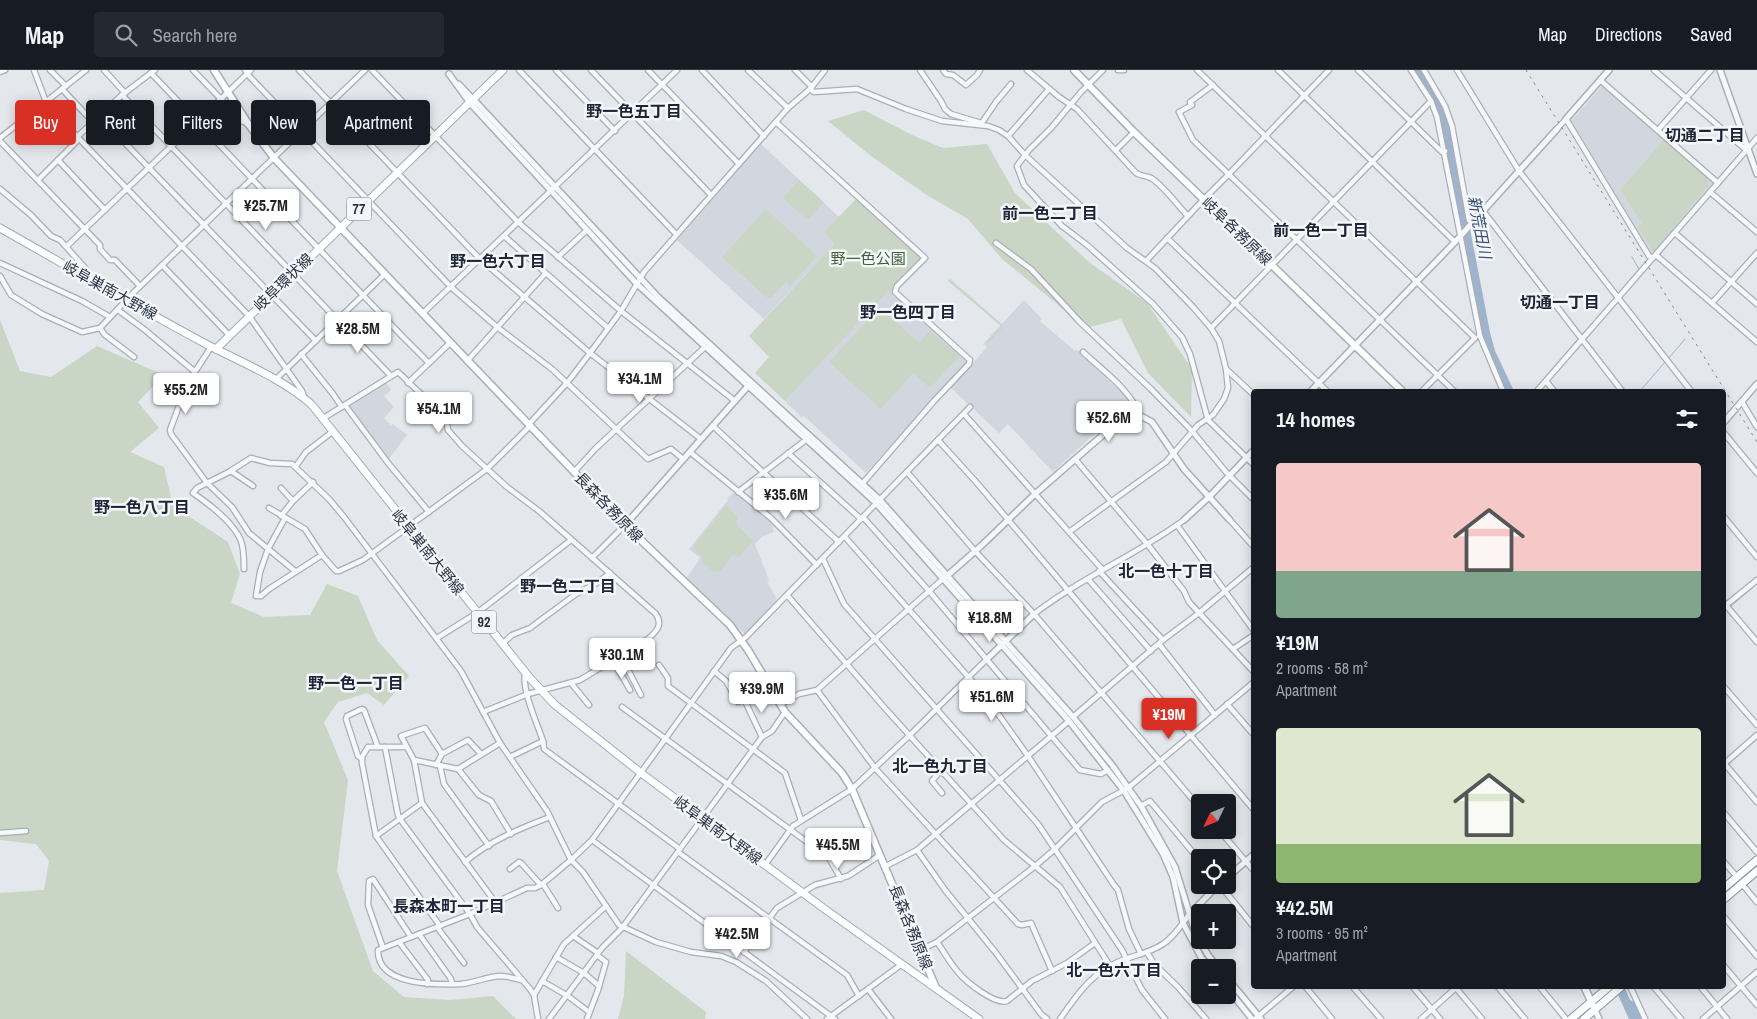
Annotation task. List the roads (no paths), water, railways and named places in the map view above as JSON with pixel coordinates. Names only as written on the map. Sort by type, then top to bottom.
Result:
[{"type":"main road","name":"長森各務原線","points":[[214,70],[249,125],[274,158],[625,525],[730,625],[742,640],[785,712],[842,773],[852,789],[936,988]]},
{"type":"main road","name":"岐阜環状線","points":[[214,348],[503,70]]},
{"type":"main road","name":"岐阜各務原線","points":[[1074,70],[1134,132],[1400,389]]},
{"type":"main road","name":"岐阜巣南大野線","points":[[0,228],[126,300],[304,397],[312,404],[408,528],[540,691],[574,721],[641,773],[979,1019]]},
{"type":"main road","points":[[1726,886],[1757,860]]},
{"type":"main road","points":[[1726,897],[1757,871]]},
{"type":"main road","points":[[1585,989],[1595,1010]]},
{"type":"main road","points":[[1571,1019],[1606,989]]},
{"type":"main road","points":[[1584,1019],[1618,989]]},
{"type":"street","points":[[0,72],[5,70]]},
{"type":"street","points":[[34,70],[44,100]]},
{"type":"street","points":[[50,70],[86,114]]},
{"type":"street","points":[[48,100],[86,70]]},
{"type":"street","points":[[104,70],[172,146],[391,376]]},
{"type":"street","points":[[193,70],[242,122],[249,125]]},
{"type":"street","points":[[299,70],[328,100]]},
{"type":"street","points":[[334,100],[365,70]]},
{"type":"street","points":[[372,70],[518,222],[621,311],[735,400]]},
{"type":"street","points":[[519,70],[676,234]]},
{"type":"street","points":[[556,70],[615,131]]},
{"type":"street","points":[[591,70],[711,195]]},
{"type":"street","points":[[648,70],[739,164]]},
{"type":"street","points":[[423,314],[677,70]]},
{"type":"street","points":[[702,70],[764,136]]},
{"type":"street","points":[[748,70],[788,108]]},
{"type":"street","points":[[795,70],[814,92],[857,89],[942,121],[981,124]]},
{"type":"street","points":[[269,508],[305,529],[322,555],[336,571],[339,571],[363,560],[487,469],[528,428],[529,424],[567,383],[621,311],[639,281],[676,234],[788,108],[811,88],[825,70]]},
{"type":"street","points":[[920,70],[941,101],[944,109],[951,114],[999,130],[1008,136],[1025,155],[1120,242],[1146,261],[1193,307],[1211,328],[1219,341],[1226,369],[1228,388],[1224,399],[1213,415],[1198,425],[1166,462],[1070,532]]},
{"type":"street","points":[[943,70],[946,74],[953,75],[966,85],[977,75],[978,71]]},
{"type":"street","points":[[1027,70],[1077,109],[1136,173],[1151,178],[1188,216]]},
{"type":"street","points":[[1103,70],[1088,84],[1052,127],[1025,155],[1018,166],[1024,185],[1062,226],[1087,245],[1153,304],[1182,337],[1190,354],[1208,420],[1251,462]]},
{"type":"street","points":[[1118,70],[1124,70]]},
{"type":"street","points":[[1197,70],[1477,337]]},
{"type":"street","points":[[1278,70],[1455,242]]},
{"type":"street","points":[[1146,261],[1329,70]]},
{"type":"street","points":[[1358,70],[1442,152],[1445,151]]},
{"type":"street","points":[[1411,70],[1431,101],[1437,117],[1461,235],[1477,337],[1502,389]]},
{"type":"street","points":[[1424,70],[1445,106],[1452,126],[1471,225]]},
{"type":"street","points":[[1457,70],[1519,171],[1689,389]]},
{"type":"street","points":[[1313,389],[1471,225],[1608,70]]},
{"type":"street","points":[[1654,70],[1744,148],[1748,148]]},
{"type":"street","points":[[1658,130],[1711,70]]},
{"type":"street","points":[[1720,70],[1757,174]]},
{"type":"street","points":[[220,99],[248,71],[250,77],[272,100]]},
{"type":"street","points":[[117,100],[153,72],[178,100]]},
{"type":"street","points":[[447,72],[587,230],[705,347],[862,484],[1071,719],[1126,790],[1163,854],[1170,868],[1183,923],[1202,959]]},
{"type":"street","points":[[1600,80],[1718,183]]},
{"type":"street","points":[[981,124],[1011,84]]},
{"type":"street","points":[[1213,85],[1190,102],[1192,105],[1179,112],[1193,140],[1452,389]]},
{"type":"street","points":[[1008,136],[1049,89]]},
{"type":"street","points":[[472,101],[556,186],[639,281],[807,439],[878,502]]},
{"type":"street","points":[[1211,328],[1431,101]]},
{"type":"street","points":[[316,117],[326,108]]},
{"type":"street","points":[[1566,119],[1649,256],[1655,256],[1757,342]]},
{"type":"street","points":[[776,122],[925,258],[897,286],[895,292],[970,360],[970,364],[934,401],[862,484]]},
{"type":"street","points":[[15,127],[0,139],[100,245],[100,249],[110,260],[115,260],[140,286]]},
{"type":"street","points":[[38,180],[86,129]]},
{"type":"street","points":[[1116,150],[1134,132]]},
{"type":"street","points":[[78,138],[249,316],[302,390],[304,397]]},
{"type":"street","points":[[1539,389],[1757,138]]},
{"type":"street","points":[[127,145],[316,341]]},
{"type":"street","points":[[220,145],[429,363]]},
{"type":"street","points":[[0,276],[12,295],[42,314],[82,332],[100,328],[140,286],[287,145]]},
{"type":"street","points":[[315,145],[451,287],[552,369],[648,458],[671,449],[683,459]]},
{"type":"street","points":[[371,145],[480,259],[590,353],[701,439]]},
{"type":"street","points":[[67,246],[172,146]]},
{"type":"street","points":[[58,160],[105,210]]},
{"type":"street","points":[[0,189],[31,215],[51,236],[67,246],[86,269],[85,276]]},
{"type":"street","points":[[1710,192],[1757,232]]},
{"type":"street","points":[[1483,211],[1620,389]]},
{"type":"street","points":[[558,257],[587,230]]},
{"type":"street","points":[[1675,233],[1757,304]]},
{"type":"street","points":[[504,236],[608,328]]},
{"type":"street","points":[[1167,238],[1325,389]]},
{"type":"street","points":[[996,243],[1031,269],[1080,322],[1152,389],[1251,497]]},
{"type":"street","points":[[1712,303],[1757,253]]},
{"type":"street","points":[[0,262],[82,301],[110,317]]},
{"type":"street","points":[[162,265],[229,335]]},
{"type":"street","points":[[275,380],[285,368],[339,320],[385,274]]},
{"type":"street","points":[[468,360],[545,274]]},
{"type":"street","points":[[118,310],[146,330],[194,371]]},
{"type":"street","points":[[100,328],[105,335],[134,357]]},
{"type":"street","points":[[1424,389],[1477,337]]},
{"type":"street","points":[[408,383],[451,342]]},
{"type":"street","points":[[574,472],[616,429],[705,347]]},
{"type":"street","points":[[214,348],[194,371],[180,395],[180,401],[170,430],[171,434],[207,482],[232,507],[249,532],[295,571]]},
{"type":"street","points":[[1083,352],[1129,396],[1136,405],[1139,415]]},
{"type":"street","points":[[301,354],[429,512]]},
{"type":"street","points":[[1226,369],[1251,392]]},
{"type":"street","points":[[322,419],[398,372],[446,418],[448,430],[487,469],[610,573],[656,614],[659,619],[660,626],[655,633],[584,678],[528,694],[483,712]]},
{"type":"street","points":[[1546,380],[1553,389]]},
{"type":"street","points":[[592,558],[625,525],[749,384]]},
{"type":"street","points":[[1726,420],[1757,384]]},
{"type":"street","points":[[1742,402],[1757,427]]},
{"type":"street","points":[[521,980],[501,976],[462,984],[427,984],[404,980],[394,976],[379,960],[378,950],[470,914],[526,888],[535,888],[571,860],[592,840],[731,648],[742,640],[823,559],[970,406]]},
{"type":"street","points":[[964,414],[1070,532],[1100,570],[1163,640]]},
{"type":"street","points":[[782,703],[799,694],[817,690],[975,551],[1035,494],[1119,421],[1128,416],[1139,415],[1152,422],[1173,454],[1251,544]]},
{"type":"street","points":[[712,426],[839,542]]},
{"type":"street","points":[[296,466],[306,452],[332,432]]},
{"type":"street","points":[[1726,435],[1757,473]]},
{"type":"street","points":[[738,492],[807,439]]},
{"type":"street","points":[[938,440],[1008,519],[1251,806]]},
{"type":"street","points":[[690,452],[771,518],[817,565]]},
{"type":"street","points":[[788,453],[862,518],[988,659],[1080,770],[1101,774],[1108,770]]},
{"type":"street","points":[[765,865],[790,830],[801,820],[852,789],[1034,614],[1100,570],[1148,545],[1184,520],[1251,453]]},
{"type":"street","points":[[244,569],[240,540],[219,514],[193,493],[197,488],[231,471],[251,458],[270,463],[292,464],[329,499],[461,671],[500,743],[532,786],[547,811],[571,860],[583,872],[622,928],[656,942],[683,950],[721,956],[736,962],[766,981],[807,1019]]},
{"type":"street","points":[[1075,459],[1148,545],[1184,591],[1189,602],[1251,669]]},
{"type":"street","points":[[231,471],[253,486]]},
{"type":"street","points":[[907,472],[975,551],[1034,614],[1191,797]]},
{"type":"street","points":[[313,482],[292,501],[283,517],[260,572],[256,596],[261,596],[268,589],[322,555]]},
{"type":"street","points":[[281,488],[292,501]]},
{"type":"street","points":[[1726,519],[1757,557]]},
{"type":"street","points":[[1177,525],[1251,627]]},
{"type":"street","points":[[240,540],[249,532]]},
{"type":"street","points":[[844,537],[969,678],[1028,756],[1118,890],[1128,929],[1141,954]]},
{"type":"street","points":[[437,638],[477,613],[571,540]]},
{"type":"street","points":[[823,559],[844,604],[1038,824],[1127,959],[1142,990],[1165,1019]]},
{"type":"street","points":[[886,866],[917,850],[1163,640],[1200,613],[1251,570]]},
{"type":"street","points":[[502,644],[512,635],[530,628],[576,594],[610,573]]},
{"type":"street","points":[[1088,579],[1151,651]]},
{"type":"street","points":[[1726,603],[1757,580]]},
{"type":"street","points":[[787,595],[1004,840],[1060,887],[1110,966]]},
{"type":"street","points":[[1726,607],[1757,642]]},
{"type":"street","points":[[1233,649],[1251,637]]},
{"type":"street","points":[[1159,644],[1215,715]]},
{"type":"street","points":[[621,656],[641,695]]},
{"type":"street","points":[[613,660],[630,690]]},
{"type":"street","points":[[659,665],[668,678],[668,686],[785,773],[801,820]]},
{"type":"street","points":[[714,672],[726,681],[738,702],[770,688]]},
{"type":"street","points":[[525,673],[524,679],[544,749],[618,803],[769,919],[847,974],[859,996]]},
{"type":"street","points":[[571,683],[589,705]]},
{"type":"street","points":[[920,950],[937,942],[1034,867],[1076,829],[1102,802],[1126,790],[1251,684]]},
{"type":"street","points":[[1726,689],[1757,725]]},
{"type":"street","points":[[817,690],[875,768],[994,898],[1018,924],[1031,923],[1052,972]]},
{"type":"street","points":[[744,699],[762,737]]},
{"type":"street","points":[[1227,704],[1251,732]]},
{"type":"street","points":[[622,707],[829,858],[841,879]]},
{"type":"street","points":[[362,758],[358,756],[346,719],[347,716],[362,709],[364,710],[378,747]]},
{"type":"street","points":[[549,1019],[598,954],[622,928],[762,737],[772,731],[785,712]]},
{"type":"street","points":[[1071,719],[1108,770],[1141,806],[1175,867],[1196,935],[1211,959]]},
{"type":"street","points":[[442,754],[425,728],[401,736],[414,760],[422,803],[495,902]]},
{"type":"street","points":[[1726,761],[1757,735]]},
{"type":"street","points":[[482,754],[468,740],[442,754],[438,766],[444,784],[489,846]]},
{"type":"street","points":[[510,756],[543,741]]},
{"type":"street","points":[[414,760],[458,769],[500,743]]},
{"type":"street","points":[[407,747],[368,747],[362,758],[372,821],[376,836],[464,963]]},
{"type":"street","points":[[385,747],[400,819],[470,914],[477,927],[534,995],[538,1019]]},
{"type":"street","points":[[1726,765],[1757,802]]},
{"type":"street","points":[[458,769],[479,795],[491,801],[511,834]]},
{"type":"street","points":[[941,770],[932,781],[942,793]]},
{"type":"street","points":[[1141,806],[1150,801],[1191,850]]},
{"type":"street","points":[[376,836],[422,803]]},
{"type":"street","points":[[1726,815],[1757,852]]},
{"type":"street","points":[[465,862],[511,834],[550,817]]},
{"type":"street","points":[[0,833],[26,831]]},
{"type":"street","points":[[1227,839],[1251,867]]},
{"type":"street","points":[[592,840],[831,1018],[902,964]]},
{"type":"street","points":[[917,850],[945,890],[1047,1019]]},
{"type":"street","points":[[744,952],[777,908],[815,885],[841,879],[880,855]]},
{"type":"street","points":[[1236,870],[1251,857]]},
{"type":"street","points":[[510,869],[515,863],[522,863],[542,884],[558,908]]},
{"type":"street","points":[[1726,864],[1736,877]]},
{"type":"street","points":[[383,948],[368,904],[369,881],[373,879],[411,937]]},
{"type":"street","points":[[1742,884],[1757,902]]},
{"type":"street","points":[[1060,1019],[1081,990],[1110,966],[1163,944],[1210,894]]},
{"type":"street","points":[[1226,894],[1251,923]]},
{"type":"street","points":[[534,995],[564,944],[606,906]]},
{"type":"street","points":[[1726,919],[1757,956]]},
{"type":"street","points":[[418,934],[451,979],[452,984]]},
{"type":"street","points":[[573,936],[606,962],[600,986],[586,1019]]},
{"type":"street","points":[[399,942],[428,980],[427,984]]},
{"type":"street","points":[[937,942],[960,974],[995,1000],[1003,1003],[1032,982],[1077,957],[1096,943]]},
{"type":"street","points":[[1147,952],[1154,964],[1177,986],[1206,1019]]},
{"type":"street","points":[[556,957],[584,973],[600,986]]},
{"type":"street","points":[[1726,968],[1757,1005]]},
{"type":"street","points":[[1703,1019],[1757,972]]},
{"type":"street","points":[[542,981],[568,996],[590,1012]]},
{"type":"street","points":[[868,989],[891,1019]]},
{"type":"street","points":[[1257,1018],[1291,989]]},
{"type":"street","points":[[1307,989],[1332,1019]]},
{"type":"street","points":[[1355,989],[1381,1019]]},
{"type":"street","points":[[1414,989],[1440,1019]]},
{"type":"street","points":[[1421,1019],[1455,989]]},
{"type":"street","points":[[1459,989],[1482,1019]]},
{"type":"street","points":[[1500,989],[1525,1019]]},
{"type":"street","points":[[1541,989],[1566,1019]]},
{"type":"street","points":[[1631,989],[1645,1019]]},
{"type":"street","points":[[1656,989],[1681,1019]]},
{"type":"street","points":[[1702,989],[1728,1019]]},
{"type":"street","points":[[1236,990],[1257,1018]]},
{"type":"street","points":[[1236,997],[1257,1018]]},
{"type":"street","points":[[1595,1010],[1599,1019]]},
{"type":"street","points":[[553,1014],[556,1019]]},
{"type":"street","points":[[796,1019],[801,1014]]},
{"type":"water","points":[[1615,989],[1625,989],[1642,1019],[1629,1019]]},
{"type":"waterway","name":"新荒田川","points":[[1418,70],[1441,110],[1445,124],[1486,335],[1491,353],[1508,389]]},
{"type":"waterway","points":[[1617,295],[1639,269],[1632,257]]},
{"type":"waterway","points":[[1581,336],[1615,298]]},
{"type":"waterway","points":[[1535,389],[1578,339]]},
{"type":"waterway","points":[[1668,359],[1685,339]]},
{"type":"waterway","points":[[1642,389],[1665,362]]},
{"type":"waterway","points":[[1730,607],[1757,584]]},
{"type":"waterway","points":[[1727,765],[1757,739]]},
{"type":"railway","points":[[1526,70],[1724,389]]},
{"type":"railway","points":[[1726,392],[1757,442]]},
{"type":"district","name":"野一色五丁目","points":[[634,111]]},
{"type":"district","name":"切通二丁目","points":[[1705,135]]},
{"type":"district","name":"前一色二丁目","points":[[1050,213]]},
{"type":"district","name":"前一色一丁目","points":[[1321,230]]},
{"type":"district","name":"野一色六丁目","points":[[498,261]]},
{"type":"district","name":"切通一丁目","points":[[1560,302]]},
{"type":"district","name":"野一色四丁目","points":[[908,312]]},
{"type":"district","name":"野一色八丁目","points":[[142,507]]},
{"type":"district","name":"北一色十丁目","points":[[1166,571]]},
{"type":"district","name":"野一色二丁目","points":[[568,586]]},
{"type":"district","name":"野一色一丁目","points":[[356,683]]},
{"type":"district","name":"北一色九丁目","points":[[940,766]]},
{"type":"district","name":"長森本町一丁目","points":[[449,906]]},
{"type":"district","name":"北一色六丁目","points":[[1114,970]]},
{"type":"park label","name":"野一色公園","points":[[868,258]]}]
